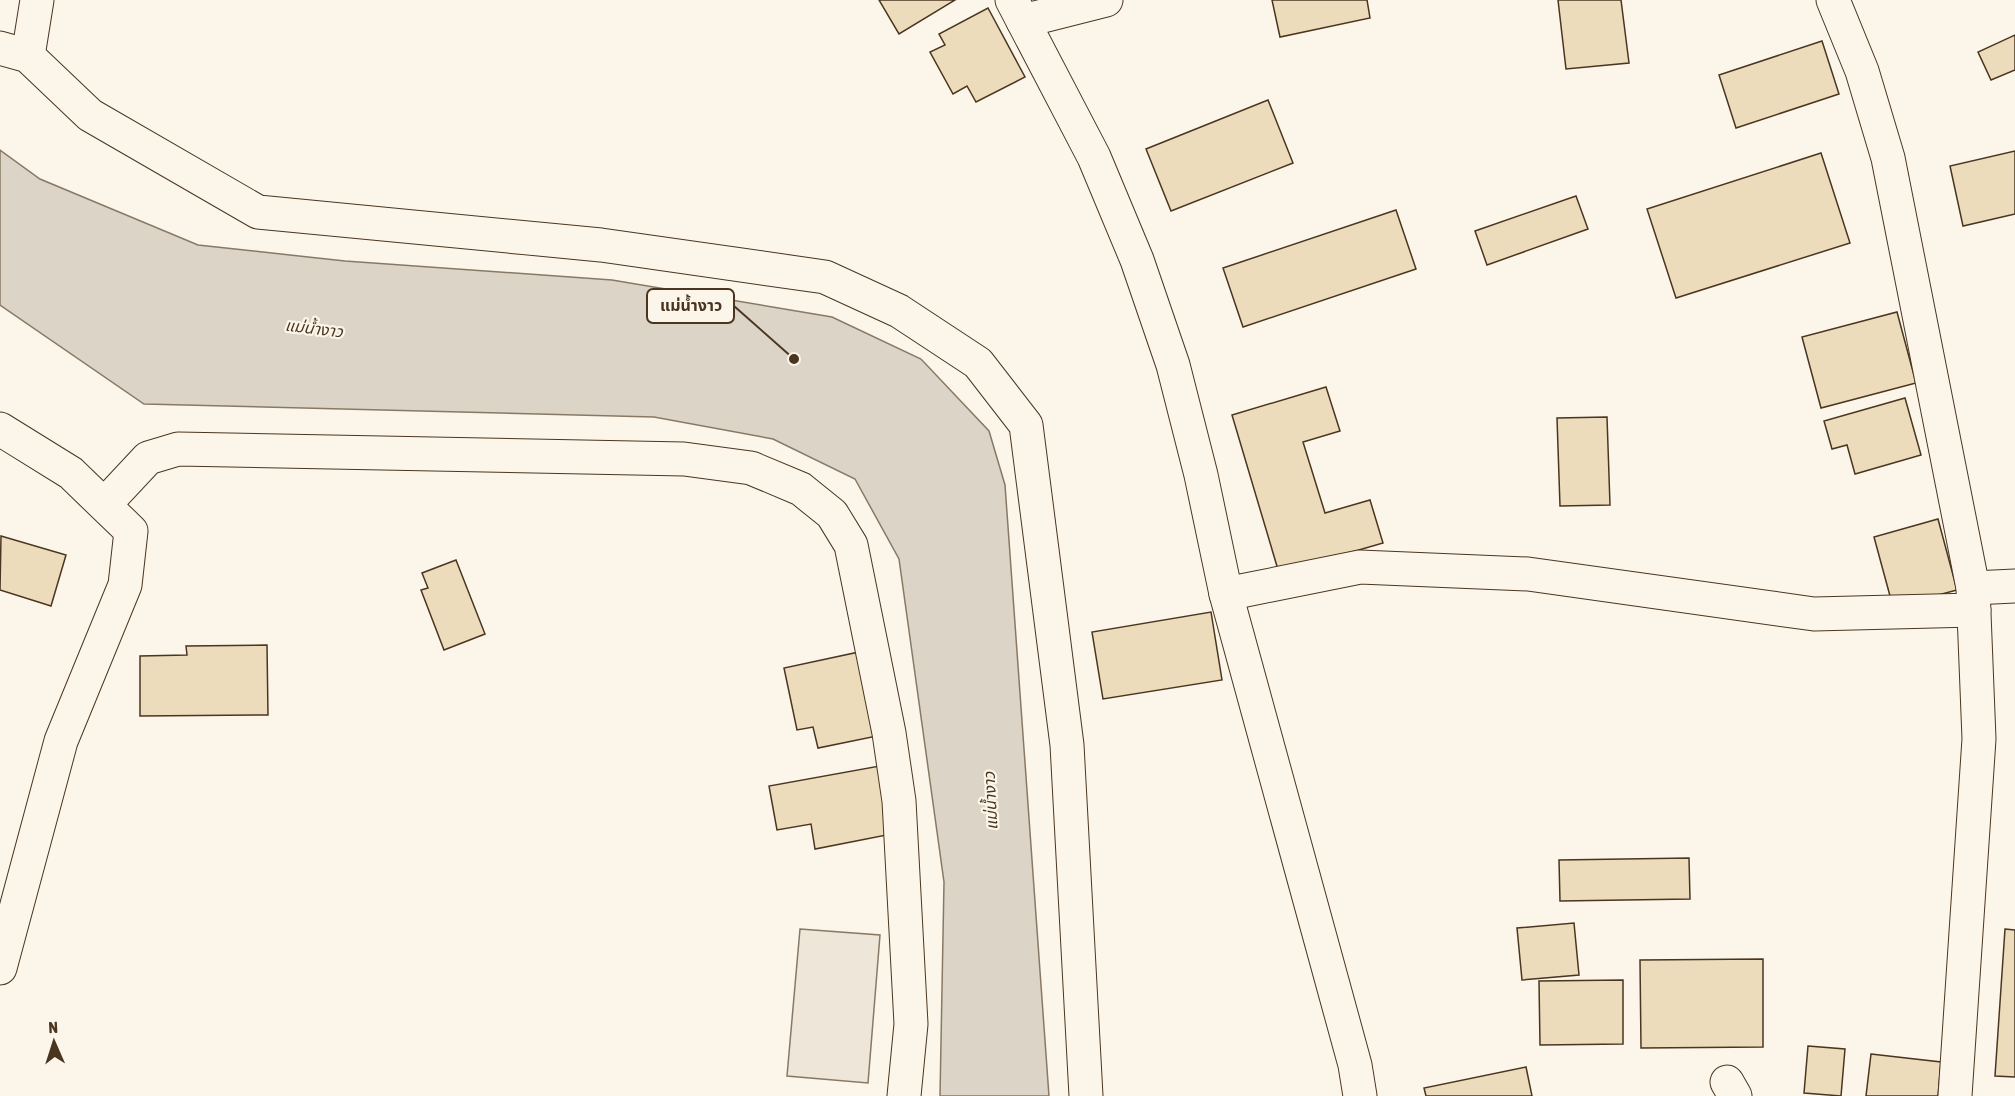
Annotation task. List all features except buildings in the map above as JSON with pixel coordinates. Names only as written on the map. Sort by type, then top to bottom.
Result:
[{"type":"street","points":[[37,0],[14,52],[90,115],[258,212],[601,245],[825,277],[899,311],[978,363],[1026,425],[1067,745],[1086,1096]]},
{"type":"street","points":[[1106,0],[1018,11],[1094,157],[1137,260],[1173,365],[1201,475],[1226,594],[1355,1065],[1360,1096]]},
{"type":"street","points":[[1833,0],[1862,71],[1888,158],[1973,599],[1979,739],[1955,1096]]},
{"type":"street","points":[[0,429],[71,473],[131,531],[125,585],[61,741],[0,968]]},
{"type":"street","points":[[105,504],[148,458],[178,449],[684,459],[751,468],[801,489],[832,514],[851,546],[889,733],[899,801],[911,1024],[904,1096]]},
{"type":"street","points":[[1226,594],[1360,567],[1527,574],[1814,614],[1973,599],[2015,586]]},
{"type":"shaded area","points":[[800,929],[880,935],[868,1083],[787,1076]]},
{"type":"water","points":[[0,150],[40,179],[198,245],[345,261],[612,280],[832,317],[921,359],[989,431],[1005,485],[1049,1096],[940,1096],[944,882],[899,559],[855,479],[773,439],[654,417],[144,404],[0,305]]},
{"type":"place","name":"แม่น้ำงาว","points":[[794,359]]}]
